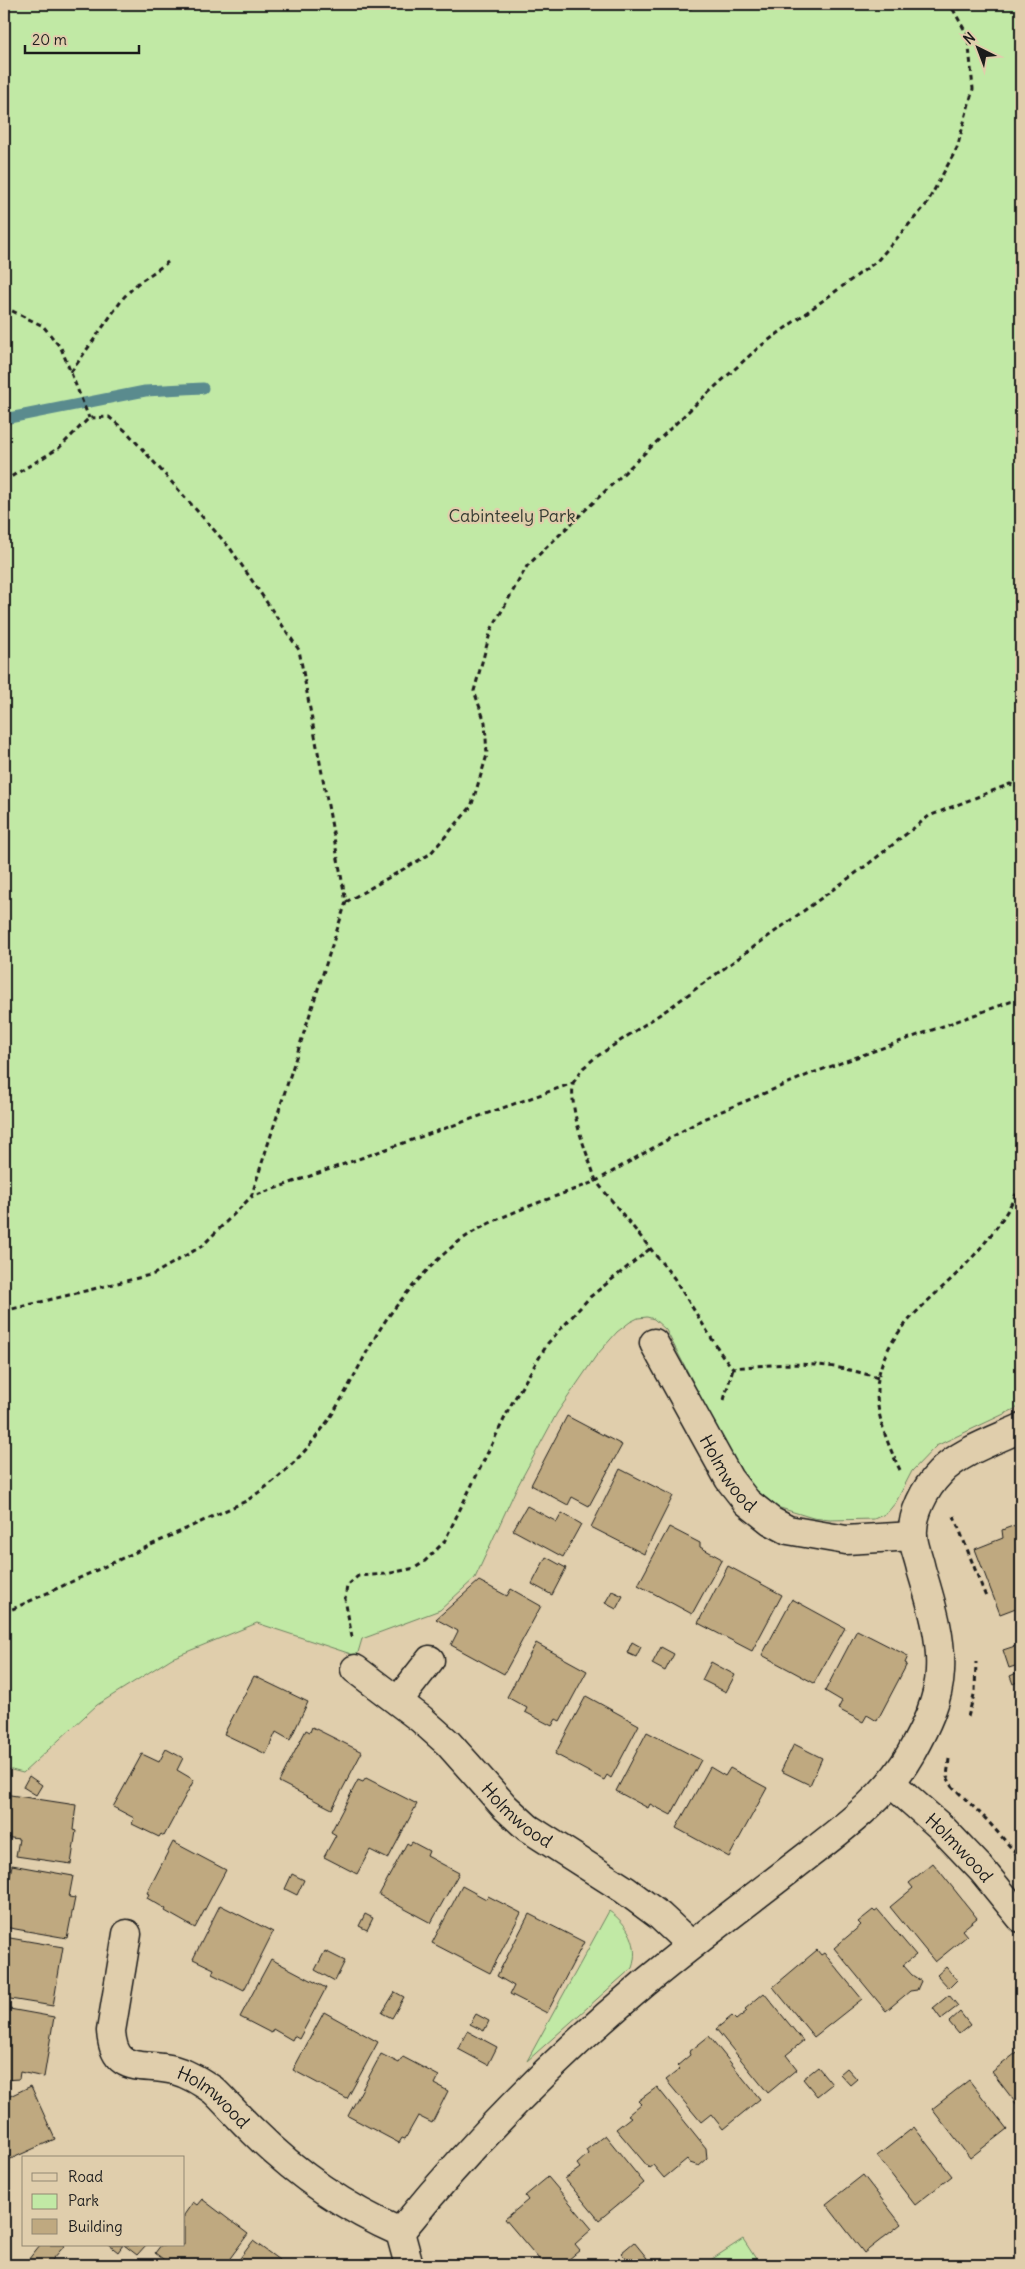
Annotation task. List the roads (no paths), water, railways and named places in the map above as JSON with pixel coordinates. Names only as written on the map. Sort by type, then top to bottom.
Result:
[{"type":"street","name":"Holmwood","points":[[654,1342],[729,1479],[747,1502],[771,1521],[788,1530],[846,1540],[913,1536]]},
{"type":"street","points":[[409,2265],[400,2232],[444,2178],[517,2100],[644,1984],[691,1945],[857,1816],[891,1783],[910,1755],[923,1729],[938,1689],[940,1670],[936,1621],[913,1536],[917,1510],[941,1471],[963,1456],[1021,1428]]},
{"type":"street","points":[[398,1701],[430,1660]]},
{"type":"street","name":"Holmwood","points":[[355,1669],[398,1701],[458,1752],[505,1807],[528,1828],[626,1890],[660,1916],[691,1945]]},
{"type":"street","name":"Holmwood","points":[[891,1783],[942,1828],[982,1870],[1021,1918]]},
{"type":"street","name":"Holmwood","points":[[127,1934],[111,2031],[112,2044],[116,2055],[132,2065],[172,2070],[201,2082],[213,2090],[282,2159],[313,2184],[350,2209],[400,2232]]},
{"type":"waterway","points":[[4,419],[145,391],[203,388]]},
{"type":"park label","name":"Cabinteely Park","points":[[512,515]]}]
